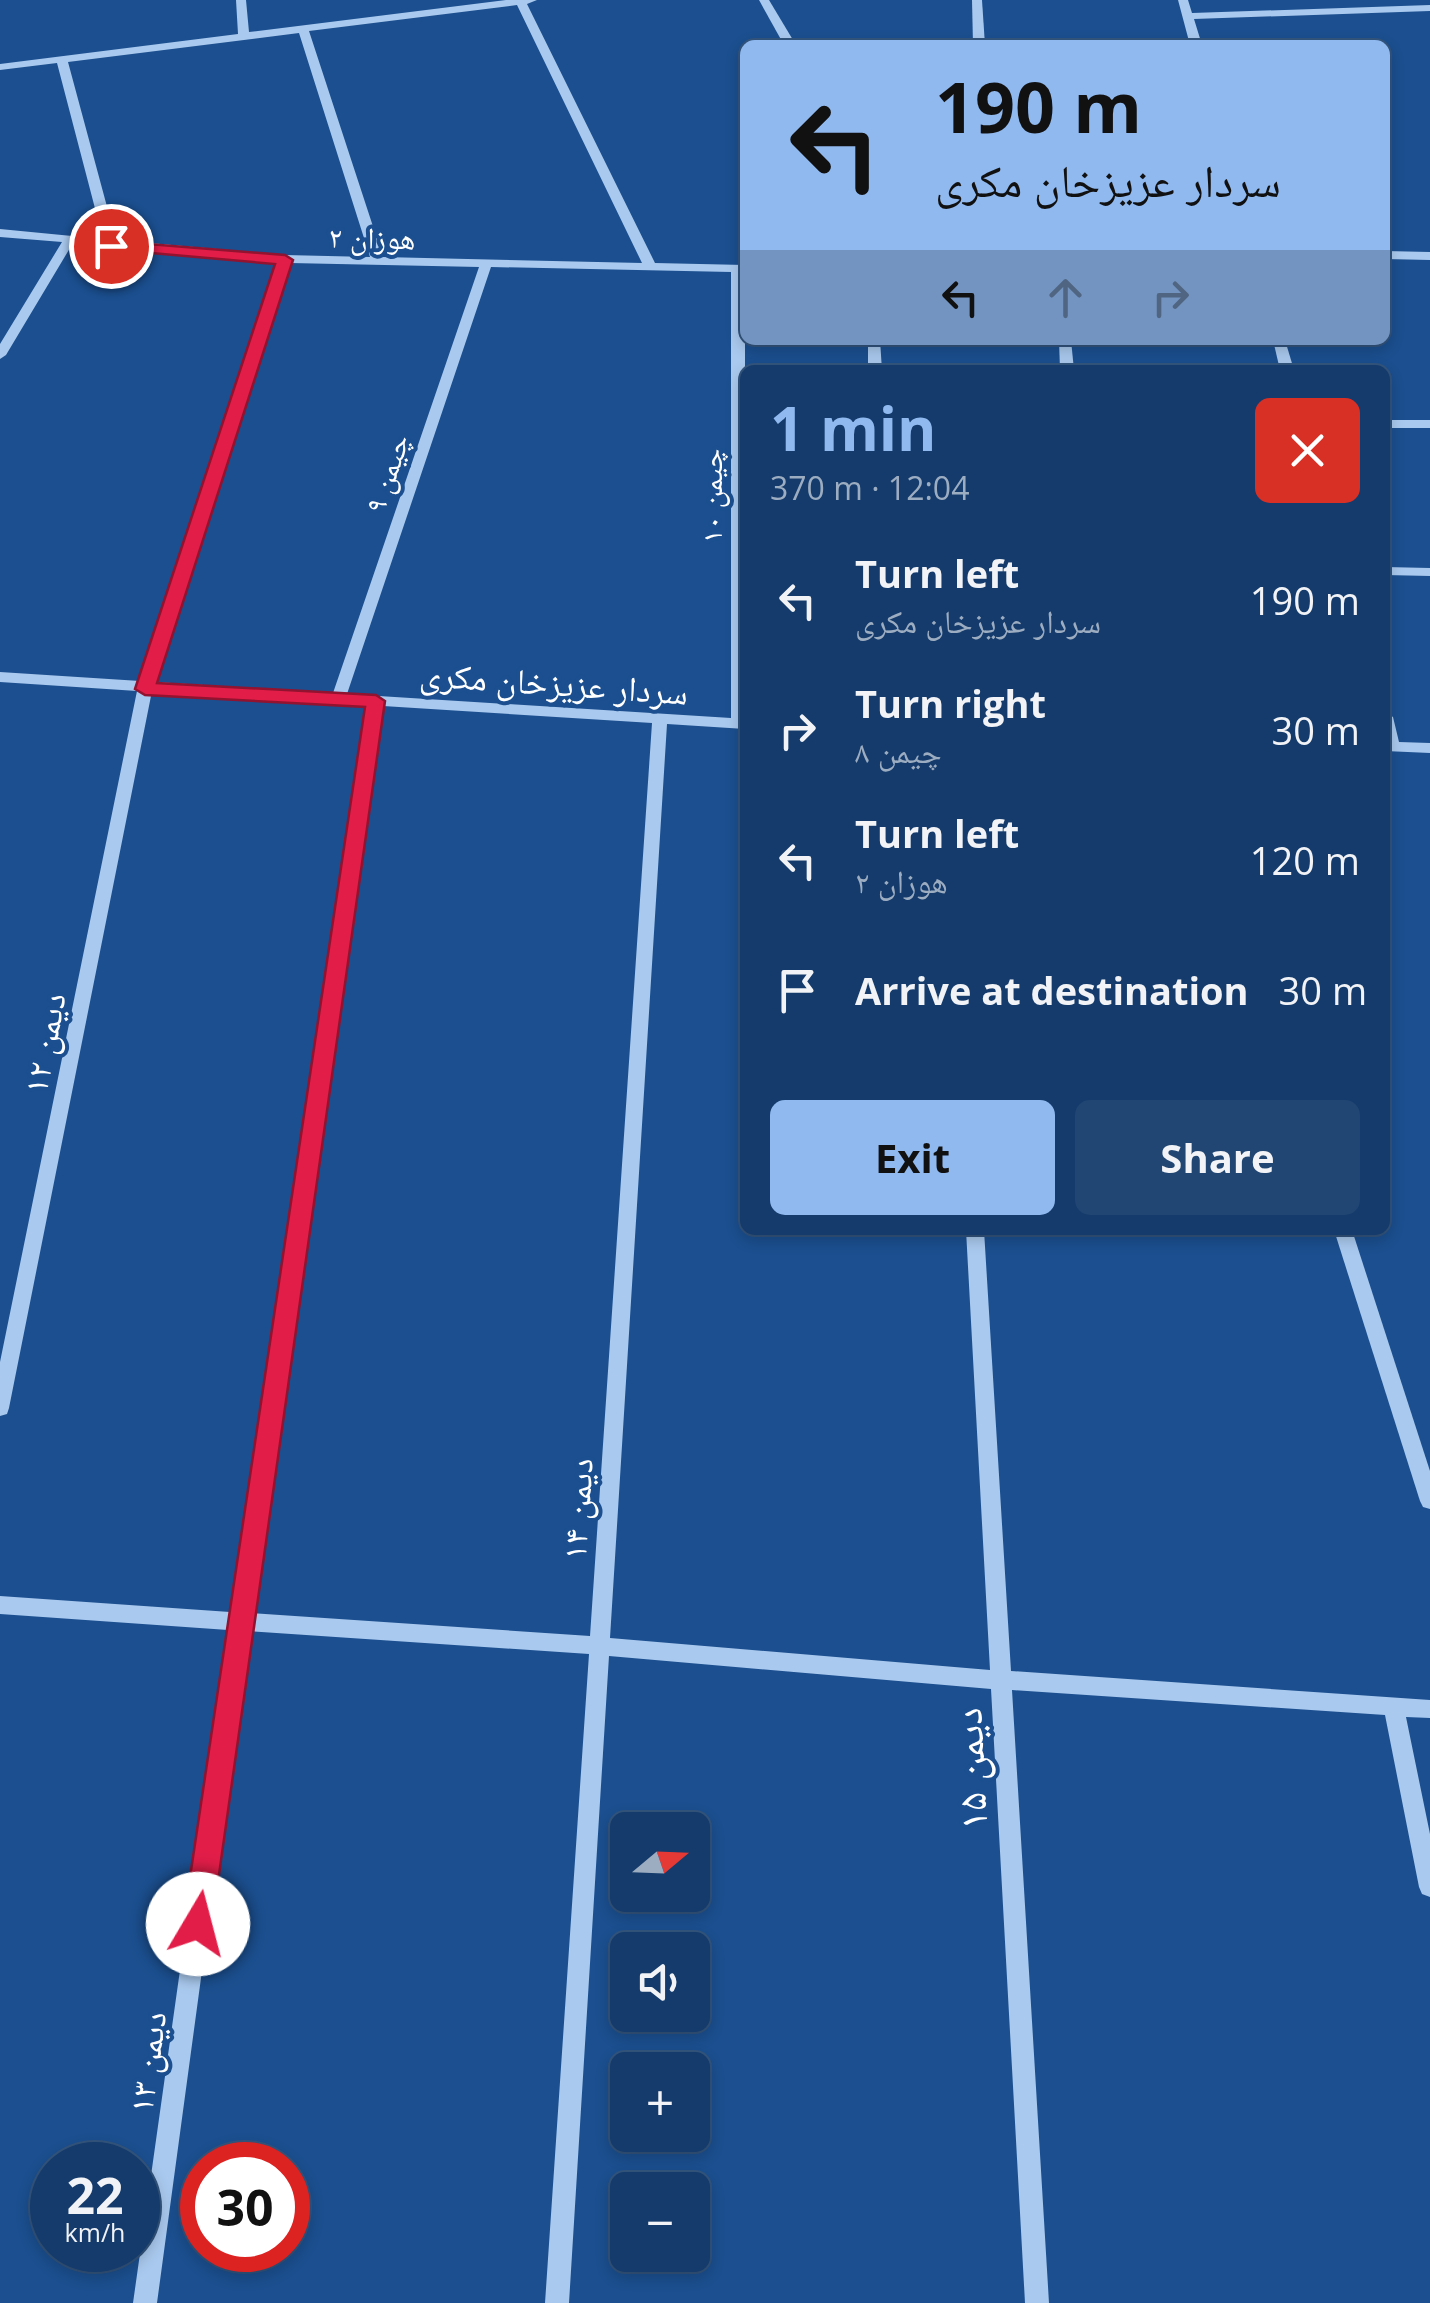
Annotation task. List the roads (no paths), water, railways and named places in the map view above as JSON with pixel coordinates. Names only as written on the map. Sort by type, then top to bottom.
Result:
[{"type":"street","points":[[241,0],[244,36]]},
{"type":"street","points":[[764,0],[787,40]]},
{"type":"street","points":[[976,0],[978,40]]},
{"type":"street","points":[[1183,0],[1195,40]]},
{"type":"street","points":[[0,67],[526,1],[650,268]]},
{"type":"street","points":[[1188,16],[1430,8]]},
{"type":"street","points":[[303,29],[378,262]]},
{"type":"street","points":[[62,59],[111,246]]},
{"type":"street","name":"هوزان ۲","points":[[0,233],[285,260],[740,268]]},
{"type":"street","points":[[0,355],[68,242]]},
{"type":"street","points":[[1390,255],[1430,256]]},
{"type":"street","name":"دیمن ۱۲","points":[[0,1408],[145,689],[285,260]]},
{"type":"street","name":"چیمن ۹","points":[[338,698],[486,264]]},
{"type":"street","points":[[1390,424],[1430,424]]},
{"type":"street","points":[[1390,571],[1430,572]]},
{"type":"street","name":"سردار عزیزخان مکری","points":[[0,677],[740,724]]},
{"type":"street","name":"دیمن ۱۳","points":[[145,2303],[239,1622],[376,701]]},
{"type":"street","name":"دیمن ۱۴","points":[[556,2303],[660,719]]},
{"type":"street","points":[[1390,746],[1430,748]]},
{"type":"street","name":"دیمن ۱۵","points":[[975,1235],[1037,2303]]},
{"type":"street","points":[[1345,1235],[1430,1501]]},
{"type":"street","points":[[0,1605],[1430,1709]]},
{"type":"street","points":[[1394,1707],[1430,1888]]}]
